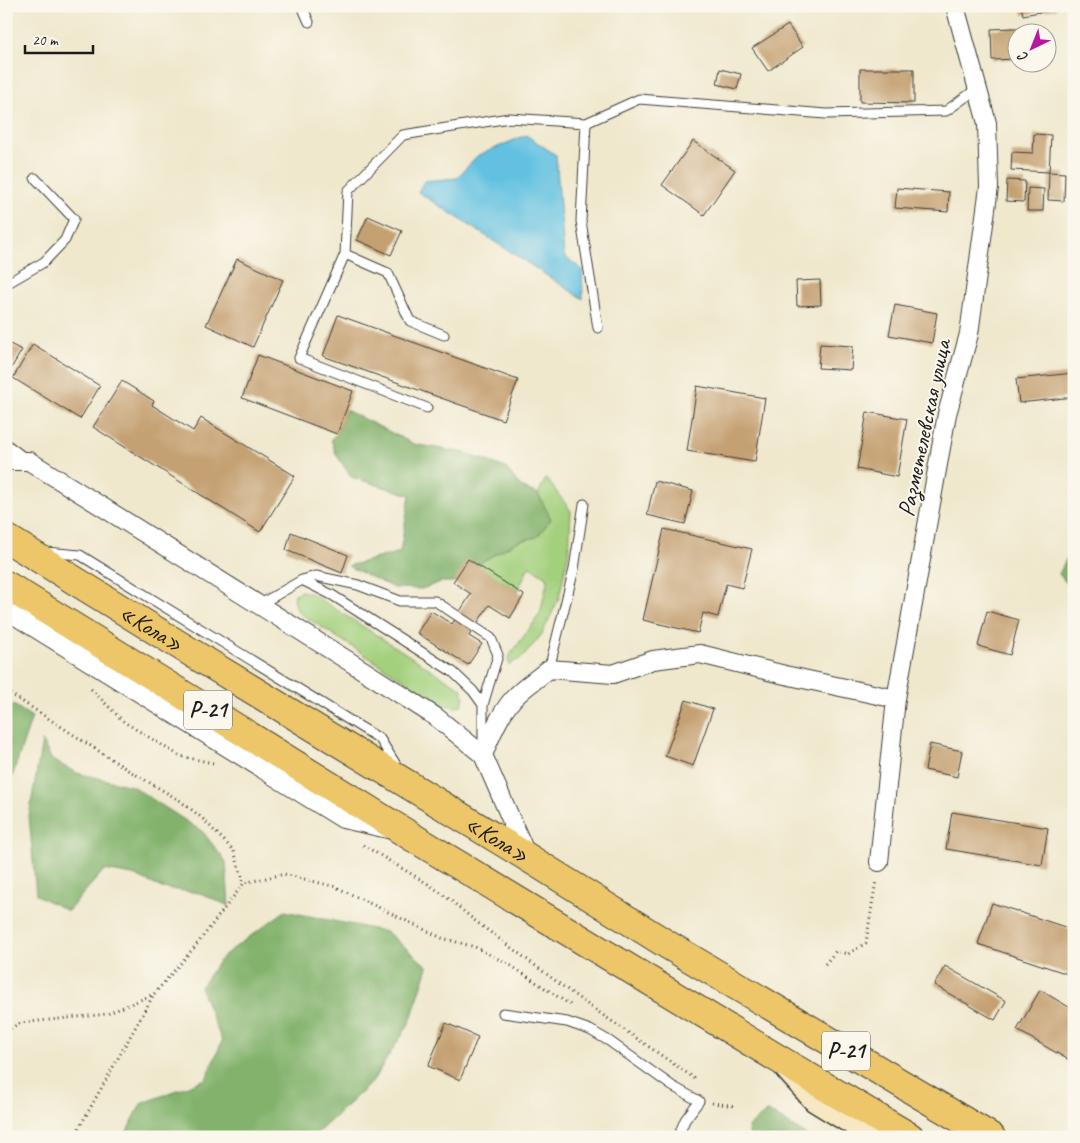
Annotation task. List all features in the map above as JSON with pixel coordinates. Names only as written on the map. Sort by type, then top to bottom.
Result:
[{"type":"highway","name":"«Кола»","points":[[16,544],[527,856],[668,945],[990,1137]]},
{"type":"highway","name":"«Кола»","points":[[6,585],[409,835],[910,1137]]},
{"type":"main road","points":[[782,1061],[815,1099],[877,1137]]},
{"type":"street","name":"Разметелевская улица","points":[[880,862],[896,699],[947,414],[969,334],[989,187],[987,122],[955,6]]},
{"type":"street","points":[[6,461],[29,461],[436,717],[483,754],[527,856]]},
{"type":"street","points":[[6,610],[343,818],[409,835]]},
{"type":"street","points":[[483,754],[496,726],[512,700],[549,669],[613,674],[653,660],[700,654],[896,699]]},
{"type":"lane","points":[[302,6],[309,22]]},
{"type":"lane","points":[[427,408],[299,358],[345,254],[348,191],[403,135],[509,118],[586,123],[639,99],[826,114],[946,110],[978,88]]},
{"type":"lane","points":[[586,123],[582,221],[598,328]]},
{"type":"lane","points":[[6,284],[44,262],[64,240],[74,219],[35,178]]},
{"type":"lane","points":[[345,254],[388,273],[410,321],[444,335]]},
{"type":"lane","points":[[6,444],[29,461]]},
{"type":"lane","points":[[549,669],[574,569],[584,504]]},
{"type":"lane","points":[[259,605],[302,580],[316,576],[358,585],[400,601],[435,602],[491,638],[498,655],[483,705],[483,754]]},
{"type":"lane","points":[[302,580],[332,595],[453,672],[474,691],[483,705]]},
{"type":"lane","points":[[503,1013],[567,1022],[590,1030],[609,1041],[672,1086],[699,1101],[685,1120],[678,1137]]},
{"type":"path","points":[[91,688],[124,722],[180,756],[217,764]]},
{"type":"path","points":[[6,691],[128,770],[179,800],[202,818],[234,850],[244,883]]},
{"type":"path","points":[[361,844],[448,898],[474,920],[584,1002],[707,1087],[699,1101],[736,1106]]},
{"type":"path","points":[[825,964],[836,951],[848,954],[866,943],[880,862]]},
{"type":"path","points":[[74,1137],[154,994],[198,943],[244,883],[284,874],[336,887],[442,938],[475,947],[510,965],[574,1007]]},
{"type":"path","points":[[6,1031],[20,1022],[107,1014],[154,994]]},
{"type":"green space","points":[[346,410],[414,444],[465,453],[506,468],[521,487],[538,494],[551,519],[537,537],[518,541],[476,565],[453,582],[441,582],[422,589],[394,588],[348,566],[400,552],[410,495],[351,477],[336,454],[331,439],[337,434]]},
{"type":"green space","points":[[546,478],[571,511],[569,551],[559,598],[542,634],[523,657],[509,665],[508,658],[540,614],[548,578],[529,566],[518,591],[476,565],[518,541],[537,537],[551,519],[538,494]]},
{"type":"green space","points":[[1074,543],[1074,592],[1059,574]]},
{"type":"green space","points":[[301,591],[310,593],[462,689],[464,697],[462,705],[455,707],[443,705],[298,612],[294,600],[295,594]]},
{"type":"green space","points":[[6,700],[32,717],[6,795]]},
{"type":"green space","points":[[42,741],[52,760],[77,773],[132,786],[203,832],[226,862],[229,906],[200,893],[162,888],[133,875],[104,870],[68,911],[36,895],[29,816]]},
{"type":"green space","points":[[285,911],[387,932],[428,967],[410,1022],[372,1082],[313,1137],[124,1137],[141,1104],[206,1079],[222,1041],[200,987],[223,956]]},
{"type":"green space","points":[[768,1111],[809,1137],[750,1137],[748,1127]]},
{"type":"water","points":[[526,135],[556,155],[564,256],[582,269],[583,299],[418,192],[424,181],[457,178],[477,156]]},
{"type":"building","points":[[1021,6],[1056,6],[1057,9],[1023,15]]},
{"type":"building","points":[[788,25],[803,47],[768,71],[752,48]]},
{"type":"building","points":[[1008,28],[1008,59],[992,60],[991,29]]},
{"type":"building","points":[[720,69],[741,74],[737,89],[717,84]]},
{"type":"building","points":[[860,69],[914,69],[914,103],[860,102]]},
{"type":"building","points":[[1034,134],[1051,135],[1049,172],[1011,170],[1012,152],[1033,153]]},
{"type":"building","points":[[693,141],[735,170],[704,215],[662,185]]},
{"type":"building","points":[[1049,172],[1065,173],[1064,201],[1048,200]]},
{"type":"building","points":[[1007,180],[1025,181],[1024,202],[1006,201]]},
{"type":"building","points":[[897,188],[949,192],[948,212],[895,208]]},
{"type":"building","points":[[1028,188],[1044,189],[1043,211],[1027,211]]},
{"type":"building","points":[[368,216],[402,231],[391,255],[357,240]]},
{"type":"building","points":[[237,259],[283,280],[253,347],[206,325]]},
{"type":"building","points":[[820,280],[821,305],[797,306],[796,281]]},
{"type":"building","points":[[895,305],[937,313],[932,343],[889,335]]},
{"type":"building","points":[[338,315],[518,380],[503,420],[323,356]]},
{"type":"building","points":[[6,342],[22,350],[6,377]]},
{"type":"building","points":[[33,344],[100,386],[80,419],[13,378]]},
{"type":"building","points":[[820,344],[853,346],[851,370],[818,368]]},
{"type":"building","points":[[258,355],[353,391],[337,434],[242,398]]},
{"type":"building","points":[[1074,373],[1074,397],[1019,403],[1016,379]]},
{"type":"building","points":[[122,381],[154,401],[152,405],[193,431],[201,418],[295,476],[260,532],[93,427]]},
{"type":"building","points":[[697,386],[765,398],[755,462],[687,451]]},
{"type":"building","points":[[867,412],[907,419],[897,477],[857,469]]},
{"type":"building","points":[[655,481],[693,491],[685,524],[647,515]]},
{"type":"building","points":[[664,529],[752,549],[742,588],[726,584],[718,617],[703,613],[698,633],[643,620]]},
{"type":"building","points":[[291,532],[348,555],[342,573],[286,550]]},
{"type":"building","points":[[468,559],[524,595],[510,618],[489,605],[469,636],[482,644],[468,665],[417,633],[431,611],[452,624],[471,594],[453,582]]},
{"type":"building","points":[[987,611],[1019,620],[1010,655],[978,646]]},
{"type":"building","points":[[686,700],[713,709],[693,766],[665,756]]},
{"type":"building","points":[[930,744],[962,751],[957,777],[925,770]]},
{"type":"building","points":[[952,812],[1048,828],[1042,865],[946,849]]},
{"type":"building","points":[[992,903],[1074,930],[1074,976],[978,944]]},
{"type":"building","points":[[945,966],[1006,1001],[995,1020],[934,985]]},
{"type":"building","points":[[1040,990],[1074,1010],[1074,1063],[1017,1030]]},
{"type":"building","points":[[446,1023],[478,1037],[460,1080],[428,1066]]}]
